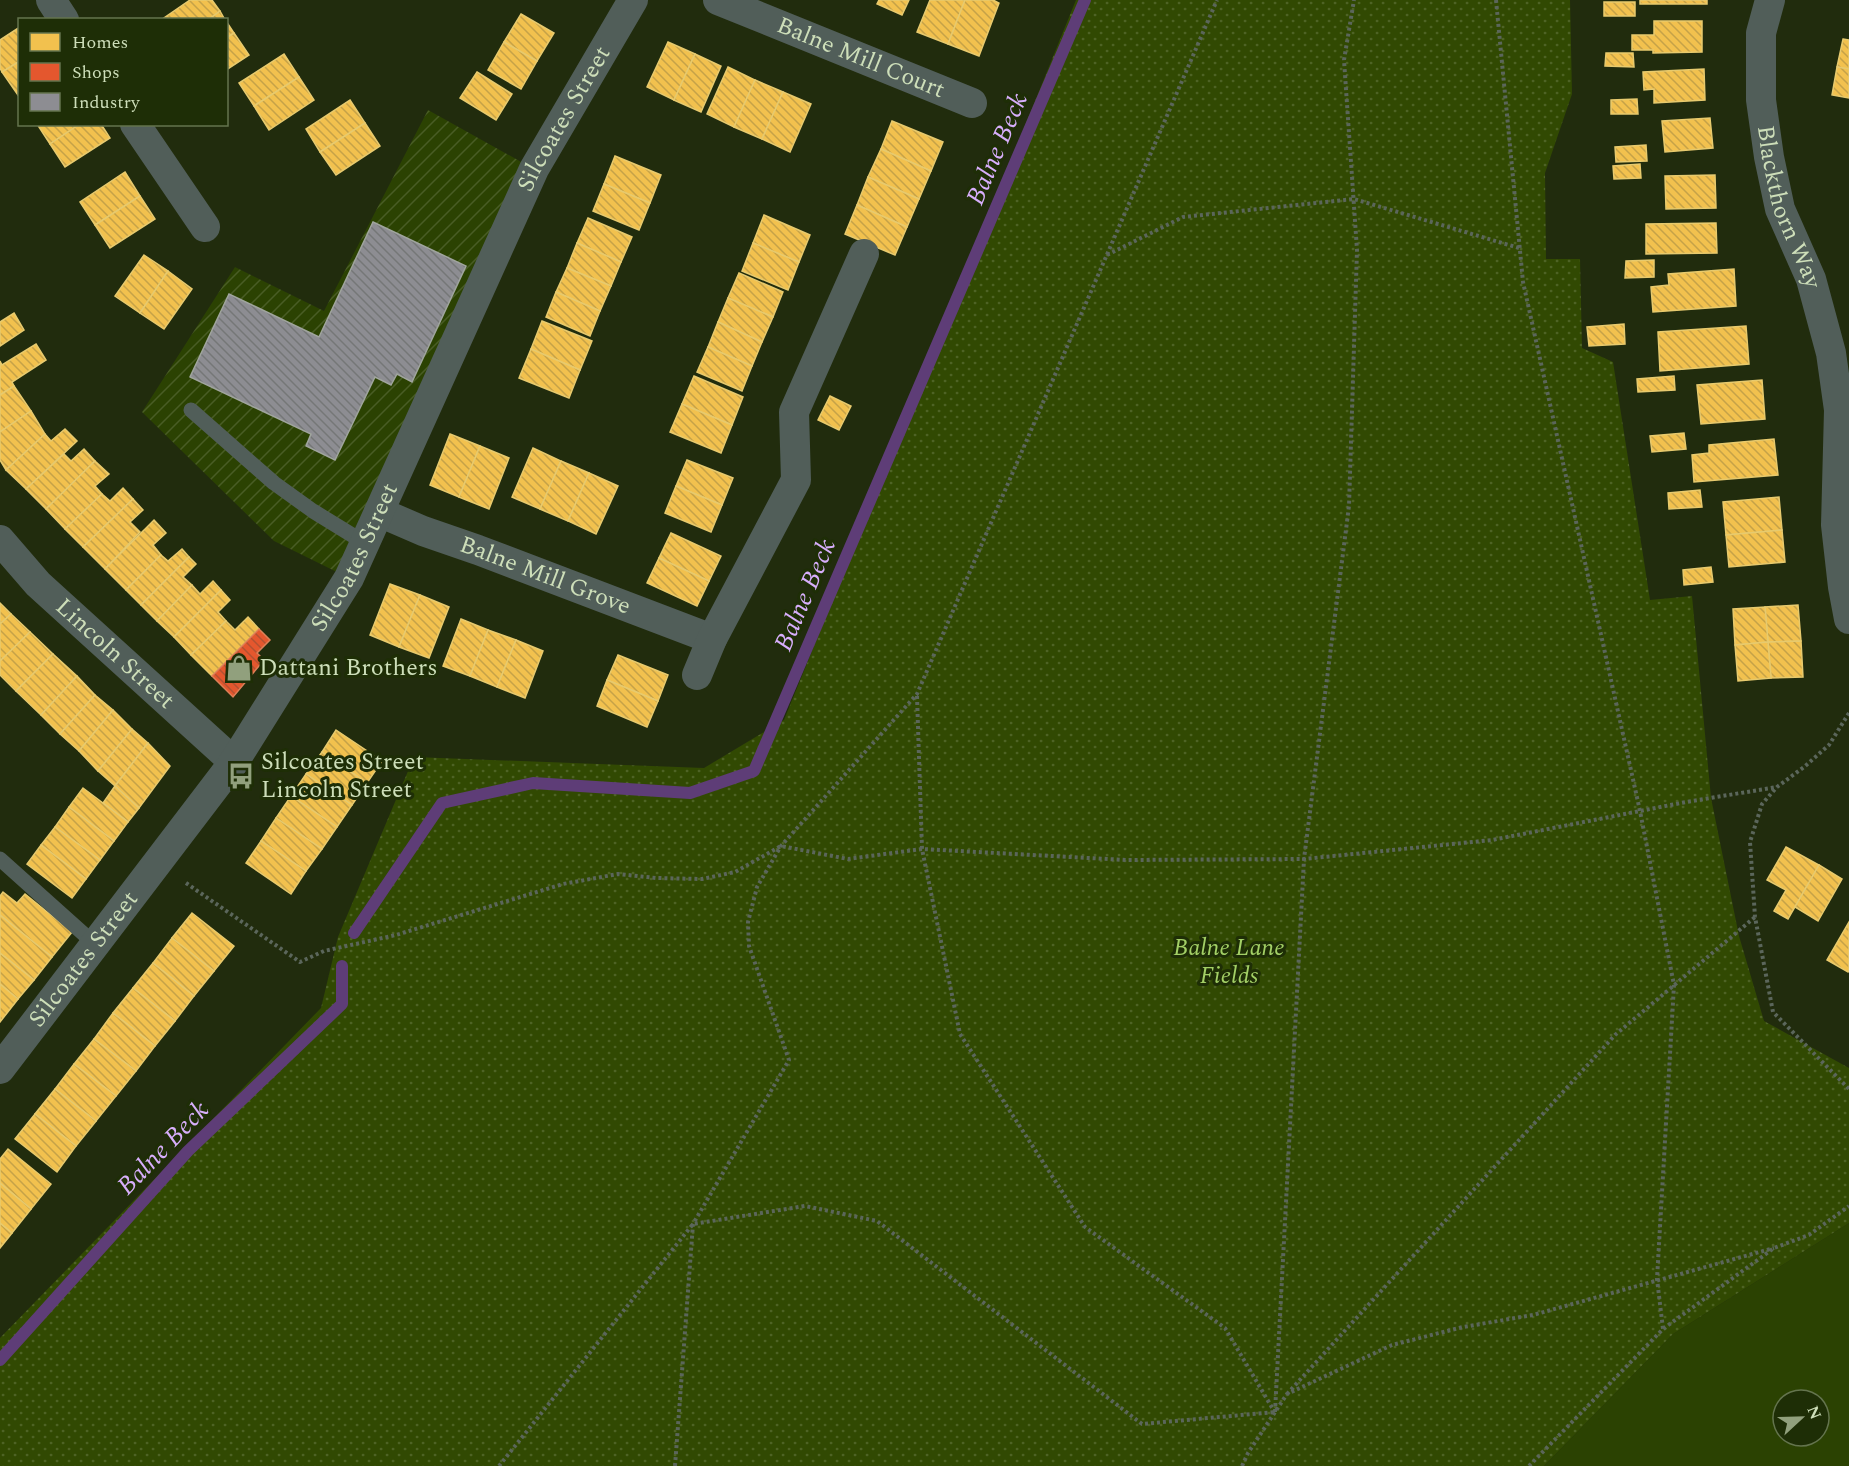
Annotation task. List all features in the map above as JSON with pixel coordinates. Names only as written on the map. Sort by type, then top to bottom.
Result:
[{"type":"street","points":[[51,0],[63,18]]},
{"type":"street","name":"Silcoates Street","points":[[0,1069],[234,762],[349,578],[534,169],[633,0]]},
{"type":"street","name":"Balne Mill Court","points":[[718,0],[972,103]]},
{"type":"street","name":"Blackthorn Way","points":[[1770,0],[1761,33],[1761,100],[1769,157],[1780,208],[1811,279],[1844,410],[1836,525],[1849,619]]},
{"type":"street","points":[[136,126],[205,227]]},
{"type":"street","points":[[697,675],[712,639],[796,480],[794,412],[864,254]]},
{"type":"street","name":"Balne Mill Grove","points":[[379,512],[423,531],[712,639]]},
{"type":"street","name":"Lincoln Street","points":[[0,540],[38,584],[234,762]]},
{"type":"lane","points":[[191,410],[274,483],[313,511],[365,543]]},
{"type":"lane","points":[[0,859],[96,945]]},
{"type":"path","points":[[499,1466],[693,1224],[789,1060],[749,946],[748,922],[757,887],[781,846],[917,694],[1217,0]]},
{"type":"path","points":[[1275,1412],[1304,860],[1349,506],[1357,250],[1344,60],[1354,0]]},
{"type":"path","points":[[1496,0],[1523,282],[1640,811],[1674,985],[1657,1279],[1663,1329]]},
{"type":"path","points":[[1107,255],[1183,217],[1354,199],[1519,248]]},
{"type":"path","points":[[917,694],[922,849],[960,1034],[1085,1227],[1224,1328],[1275,1412]]},
{"type":"path","points":[[1849,713],[1828,745],[1777,787],[1762,804],[1750,842],[1755,917],[1773,1012],[1849,1089]]},
{"type":"path","points":[[158,863],[300,962],[324,951],[396,935],[563,884],[618,874],[702,879],[735,872],[781,846],[848,859],[922,849],[1126,860],[1304,860],[1492,840],[1777,787]]},
{"type":"path","points":[[1242,1466],[1248,1453],[1287,1394],[1615,1035],[1755,917]]},
{"type":"path","points":[[693,1224],[805,1206],[877,1221],[1142,1424],[1275,1412]]},
{"type":"path","points":[[1287,1394],[1392,1345],[1463,1327],[1533,1315],[1774,1248],[1809,1235],[1849,1206]]},
{"type":"path","points":[[675,1466],[693,1224]]},
{"type":"path","points":[[1529,1466],[1663,1329],[1774,1248]]},
{"type":"shaded area","points":[[428,110],[534,169],[349,578],[274,541],[142,412],[235,267],[324,311]]},
{"type":"shaded area","points":[[1849,1223],[1849,1466],[1544,1466],[1673,1334]]},
{"type":"green space","name":"Balne Lane Fields","points":[[1076,0],[1570,0],[1572,94],[1545,173],[1546,259],[1580,259],[1582,348],[1613,362],[1650,600],[1692,596],[1711,798],[1739,936],[1764,1021],[1849,1068],[1849,1223],[1673,1334],[1544,1466],[0,1466],[0,1338],[321,1008],[338,937],[414,757],[704,768],[784,720]]},
{"type":"building: Homes","points":[[190,0],[212,0],[220,11],[211,18],[164,18]]},
{"type":"building: Homes","points":[[879,0],[909,0],[902,15],[877,4]]},
{"type":"building: Homes","points":[[930,0],[965,0],[948,44],[917,32]]},
{"type":"building: Homes","points":[[965,0],[993,0],[999,3],[979,56],[948,44]]},
{"type":"building: Homes","points":[[1640,0],[1707,0],[1707,4],[1640,4]]},
{"type":"building: Homes","points":[[1604,2],[1635,2],[1635,16],[1604,16]]},
{"type":"building: Homes","points":[[220,11],[224,18],[211,18]]},
{"type":"building: Homes","points":[[521,14],[554,33],[537,61],[504,42]]},
{"type":"building: Homes","points":[[1654,21],[1702,21],[1702,52],[1653,53],[1653,50],[1632,50],[1632,35],[1654,35]]},
{"type":"building: Homes","points":[[228,24],[234,33],[228,37]]},
{"type":"building: Homes","points":[[18,28],[18,62],[2,72],[0,68],[0,40]]},
{"type":"building: Homes","points":[[234,33],[249,55],[228,69],[228,37]]},
{"type":"building: Homes","points":[[1843,39],[1849,40],[1849,69],[1837,67]]},
{"type":"building: Homes","points":[[504,42],[537,61],[521,89],[488,70]]},
{"type":"building: Homes","points":[[668,42],[695,54],[674,100],[647,87]]},
{"type":"building: Homes","points":[[1606,53],[1633,53],[1634,67],[1605,66]]},
{"type":"building: Homes","points":[[284,54],[299,77],[254,106],[239,83]]},
{"type":"building: Homes","points":[[695,54],[721,66],[701,112],[674,100]]},
{"type":"building: Homes","points":[[18,62],[18,95],[2,72]]},
{"type":"building: Homes","points":[[728,67],[755,80],[734,127],[707,114]]},
{"type":"building: Homes","points":[[1837,67],[1849,69],[1849,98],[1832,95]]},
{"type":"building: Homes","points":[[1704,69],[1705,100],[1654,103],[1654,89],[1644,90],[1643,72]]},
{"type":"building: Homes","points":[[477,72],[512,94],[496,120],[460,98]]},
{"type":"building: Homes","points":[[299,77],[314,100],[269,130],[254,106]]},
{"type":"building: Homes","points":[[755,80],[783,92],[762,139],[734,127]]},
{"type":"building: Homes","points":[[783,92],[811,104],[790,152],[762,139]]},
{"type":"building: Homes","points":[[1637,99],[1638,114],[1611,114],[1611,100]]},
{"type":"building: Homes","points":[[350,100],[365,123],[320,152],[306,129]]},
{"type":"building: Homes","points":[[1710,118],[1713,148],[1665,152],[1662,121]]},
{"type":"building: Homes","points":[[892,121],[943,142],[931,171],[881,149]]},
{"type":"building: Homes","points":[[365,123],[380,146],[336,175],[320,152]]},
{"type":"building: Homes","points":[[38,126],[77,126],[50,144]]},
{"type":"building: Homes","points":[[77,126],[102,126],[110,138],[65,167],[50,144]]},
{"type":"building: Homes","points":[[1646,145],[1647,161],[1616,162],[1615,147]]},
{"type":"building: Homes","points":[[881,149],[931,171],[919,199],[868,177]]},
{"type":"building: Homes","points":[[615,156],[661,175],[650,203],[604,184]]},
{"type":"building: Homes","points":[[1640,164],[1641,178],[1614,179],[1613,166]]},
{"type":"building: Homes","points":[[125,172],[140,196],[95,225],[80,202]]},
{"type":"building: Homes","points":[[1715,175],[1716,208],[1666,209],[1665,176]]},
{"type":"building: Homes","points":[[868,177],[919,199],[907,227],[857,205]]},
{"type":"building: Homes","points":[[604,184],[650,203],[639,230],[593,211]]},
{"type":"building: Homes","points":[[140,196],[155,219],[110,248],[95,225]]},
{"type":"building: Homes","points":[[857,205],[907,227],[895,255],[845,234]]},
{"type":"building: Homes","points":[[764,215],[810,235],[799,262],[753,243]]},
{"type":"building: Homes","points":[[588,218],[632,237],[621,262],[577,243]]},
{"type":"building: Homes","points":[[1716,223],[1717,253],[1646,254],[1646,224]]},
{"type":"building: Homes","points":[[577,243],[621,262],[611,286],[567,268]]},
{"type":"building: Homes","points":[[753,243],[799,262],[788,290],[742,271]]},
{"type":"building: Homes","points":[[144,255],[168,271],[140,313],[115,296]]},
{"type":"building: Homes","points":[[1654,260],[1654,277],[1625,278],[1626,261]]},
{"type":"building: Homes","points":[[567,268],[611,286],[600,311],[556,292]]},
{"type":"building: Homes","points":[[1734,269],[1736,306],[1653,312],[1651,287],[1669,285],[1668,274]]},
{"type":"building: Homes","points":[[168,271],[192,289],[164,329],[140,313]]},
{"type":"building: Homes","points":[[739,273],[783,292],[773,317],[728,298]]},
{"type":"building: Homes","points":[[556,292],[600,311],[590,336],[546,317]]},
{"type":"building: Homes","points":[[728,298],[773,317],[762,342],[718,322]]},
{"type":"building: Homes","points":[[14,313],[24,330],[0,346],[0,322]]},
{"type":"building: Homes","points":[[542,321],[592,341],[580,370],[531,349]]},
{"type":"building: Homes","points":[[718,322],[762,342],[752,366],[708,347]]},
{"type":"building: Homes","points":[[1624,324],[1625,344],[1589,346],[1587,327]]},
{"type":"building: Homes","points":[[1746,326],[1749,364],[1660,371],[1658,332]]},
{"type":"building: Homes","points":[[36,344],[46,360],[12,382],[14,386],[0,395],[0,361],[2,365]]},
{"type":"building: Homes","points":[[708,347],[752,366],[742,391],[697,372]]},
{"type":"building: Homes","points":[[531,349],[580,370],[569,398],[519,378]]},
{"type":"building: Homes","points":[[694,376],[743,397],[732,425],[682,404]]},
{"type":"building: Homes","points":[[1674,376],[1675,390],[1638,392],[1637,379]]},
{"type":"building: Homes","points":[[1762,380],[1765,419],[1701,424],[1697,385]]},
{"type":"building: Homes","points":[[14,386],[31,411],[0,432],[0,395]]},
{"type":"building: Homes","points":[[830,396],[851,406],[839,430],[818,420]]},
{"type":"building: Homes","points":[[682,404],[732,425],[721,453],[670,432]]},
{"type":"building: Homes","points":[[31,411],[45,434],[6,470],[0,460],[0,432]]},
{"type":"building: Homes","points":[[65,429],[77,441],[26,489],[6,470],[45,434],[51,441]]},
{"type":"building: Homes","points":[[1684,433],[1686,449],[1652,452],[1650,436]]},
{"type":"building: Homes","points":[[450,434],[480,446],[459,497],[430,485]]},
{"type":"building: Homes","points":[[1774,439],[1778,475],[1694,482],[1692,455],[1709,453],[1709,445]]},
{"type":"building: Homes","points":[[480,446],[509,458],[489,509],[459,497]]},
{"type":"building: Homes","points":[[533,448],[561,461],[540,509],[512,497]]},
{"type":"building: Homes","points":[[84,449],[95,461],[46,509],[26,489],[64,454],[71,461]]},
{"type":"building: Homes","points":[[687,460],[733,478],[722,505],[676,486]]},
{"type":"building: Homes","points":[[95,461],[109,474],[95,486],[102,494],[65,529],[46,509]]},
{"type":"building: Homes","points":[[561,461],[589,473],[568,521],[540,509]]},
{"type":"building: Homes","points":[[589,473],[618,486],[596,534],[568,521]]},
{"type":"building: Homes","points":[[676,486],[722,505],[711,532],[665,513]]},
{"type":"building: Homes","points":[[123,488],[133,499],[83,547],[65,529],[102,494],[110,501]]},
{"type":"building: Homes","points":[[1700,490],[1702,507],[1669,509],[1668,493]]},
{"type":"building: Homes","points":[[1779,497],[1782,530],[1726,535],[1723,502]]},
{"type":"building: Homes","points":[[133,499],[143,510],[130,522],[140,532],[105,569],[83,547]]},
{"type":"building: Homes","points":[[154,520],[166,533],[153,545],[161,555],[126,590],[105,569]]},
{"type":"building: Homes","points":[[1782,530],[1785,562],[1729,567],[1726,535]]},
{"type":"building: Homes","points":[[671,533],[721,556],[709,581],[659,558]]},
{"type":"building: Homes","points":[[182,549],[189,557],[141,605],[126,590],[161,555],[168,561]]},
{"type":"building: Homes","points":[[189,557],[196,564],[183,577],[192,585],[157,621],[141,605]]},
{"type":"building: Homes","points":[[659,558],[709,581],[697,606],[647,583]]},
{"type":"building: Homes","points":[[1711,567],[1713,582],[1684,585],[1683,570]]},
{"type":"building: Homes","points":[[213,581],[221,590],[174,637],[157,621],[192,585],[200,594]]},
{"type":"building: Homes","points":[[390,584],[420,595],[399,647],[370,635]]},
{"type":"building: Homes","points":[[221,590],[230,600],[218,612],[226,621],[191,655],[174,637]]},
{"type":"building: Homes","points":[[420,595],[449,607],[429,658],[399,647]]},
{"type":"building: Homes","points":[[0,603],[11,614],[0,624]]},
{"type":"building: Homes","points":[[1798,605],[1801,641],[1768,642],[1765,607]]},
{"type":"building: Homes","points":[[1765,607],[1768,642],[1735,645],[1733,609]]},
{"type":"building: Homes","points":[[11,614],[30,632],[0,661],[0,624]]},
{"type":"building: Homes","points":[[248,617],[259,629],[212,676],[191,655],[226,621],[235,630]]},
{"type":"building: Homes","points":[[461,619],[488,630],[470,676],[443,666]]},
{"type":"building: Homes","points":[[488,630],[516,640],[497,687],[470,676]]},
{"type":"building: Homes","points":[[30,632],[53,654],[16,691],[0,675],[0,661]]},
{"type":"building: Homes","points":[[516,640],[543,651],[525,698],[497,687]]},
{"type":"building: Homes","points":[[1801,641],[1803,677],[1771,678],[1768,642]]},
{"type":"building: Homes","points":[[1768,642],[1771,678],[1738,681],[1735,645]]},
{"type":"building: Homes","points":[[53,654],[77,676],[41,715],[16,691]]},
{"type":"building: Homes","points":[[618,655],[668,675],[658,701],[607,680]]},
{"type":"building: Homes","points":[[77,676],[95,695],[60,734],[41,715]]},
{"type":"building: Homes","points":[[607,680],[658,701],[647,727],[597,706]]},
{"type":"building: Homes","points":[[95,695],[113,710],[79,751],[60,734]]},
{"type":"building: Homes","points":[[113,710],[132,729],[98,771],[79,751]]},
{"type":"building: Homes","points":[[132,729],[148,743],[115,786],[98,771]]},
{"type":"building: Homes","points":[[336,730],[382,761],[367,783],[322,752]]},
{"type":"building: Homes","points":[[148,743],[170,766],[139,808],[115,786]]},
{"type":"building: Homes","points":[[322,752],[367,783],[352,805],[306,774]]},
{"type":"building: Homes","points":[[306,774],[352,805],[337,827],[291,796]]},
{"type":"building: Homes","points":[[115,786],[139,808],[128,822],[103,803]]},
{"type":"building: Homes","points":[[83,788],[128,822],[114,841],[69,807]]},
{"type":"building: Homes","points":[[291,796],[337,827],[322,849],[276,818]]},
{"type":"building: Homes","points":[[69,807],[114,841],[100,860],[55,827]]},
{"type":"building: Homes","points":[[276,818],[322,849],[306,871],[261,841]]},
{"type":"building: Homes","points":[[55,827],[100,860],[86,879],[41,845]]},
{"type":"building: Homes","points":[[261,841],[306,871],[291,894],[246,863]]},
{"type":"building: Homes","points":[[41,845],[86,879],[72,898],[27,864]]},
{"type":"building: Homes","points":[[1786,847],[1819,865],[1788,919],[1774,911],[1786,890],[1767,880]]},
{"type":"building: Homes","points":[[1819,865],[1842,879],[1818,921],[1795,907]]},
{"type":"building: Homes","points":[[3,892],[17,903],[25,894],[72,932],[52,957],[0,915],[0,896]]},
{"type":"building: Homes","points":[[192,913],[234,946],[214,971],[172,938]]},
{"type":"building: Homes","points":[[0,915],[52,957],[34,980],[0,953]]},
{"type":"building: Homes","points":[[1849,922],[1849,970],[1848,972],[1827,960]]},
{"type":"building: Homes","points":[[172,938],[214,971],[194,996],[153,963]]},
{"type":"building: Homes","points":[[0,953],[34,980],[18,999],[0,984]]},
{"type":"building: Homes","points":[[153,963],[194,996],[175,1021],[133,988]]},
{"type":"building: Homes","points":[[0,984],[18,999],[0,1022]]},
{"type":"building: Homes","points":[[133,988],[175,1021],[155,1046],[113,1013]]},
{"type":"building: Homes","points":[[113,1013],[155,1046],[136,1071],[94,1039]]},
{"type":"building: Homes","points":[[94,1039],[136,1071],[116,1096],[74,1064]]},
{"type":"building: Homes","points":[[74,1064],[116,1096],[96,1121],[55,1089]]},
{"type":"building: Homes","points":[[55,1089],[96,1121],[76,1146],[35,1114]]},
{"type":"building: Homes","points":[[35,1114],[76,1146],[57,1172],[15,1139]]},
{"type":"building: Homes","points":[[8,1149],[51,1184],[31,1209],[0,1183],[0,1159]]},
{"type":"building: Homes","points":[[0,1183],[31,1209],[12,1233],[0,1223]]},
{"type":"building: Homes","points":[[0,1223],[12,1233],[0,1248]]},
{"type":"building: Shops","name":"Dattani Brothers","points":[[259,629],[270,640],[257,653],[264,660],[233,697],[212,676]]},
{"type":"building: Industry","points":[[373,222],[466,266],[412,382],[397,374],[391,385],[375,377],[335,460],[306,446],[311,434],[190,377],[229,294],[319,337]]},
{"type":"waterway","name":"Balne Beck","points":[[354,933],[442,803],[533,783],[690,793],[754,771],[1085,0]]},
{"type":"waterway","name":"Balne Beck","points":[[0,1360],[188,1151],[342,1004],[342,966]]},
{"type":"place","name":"Dattani Brothers","points":[[239,668]]},
{"type":"place","name":"Silcoates Street Lincoln Street","points":[[241,776]]}]
